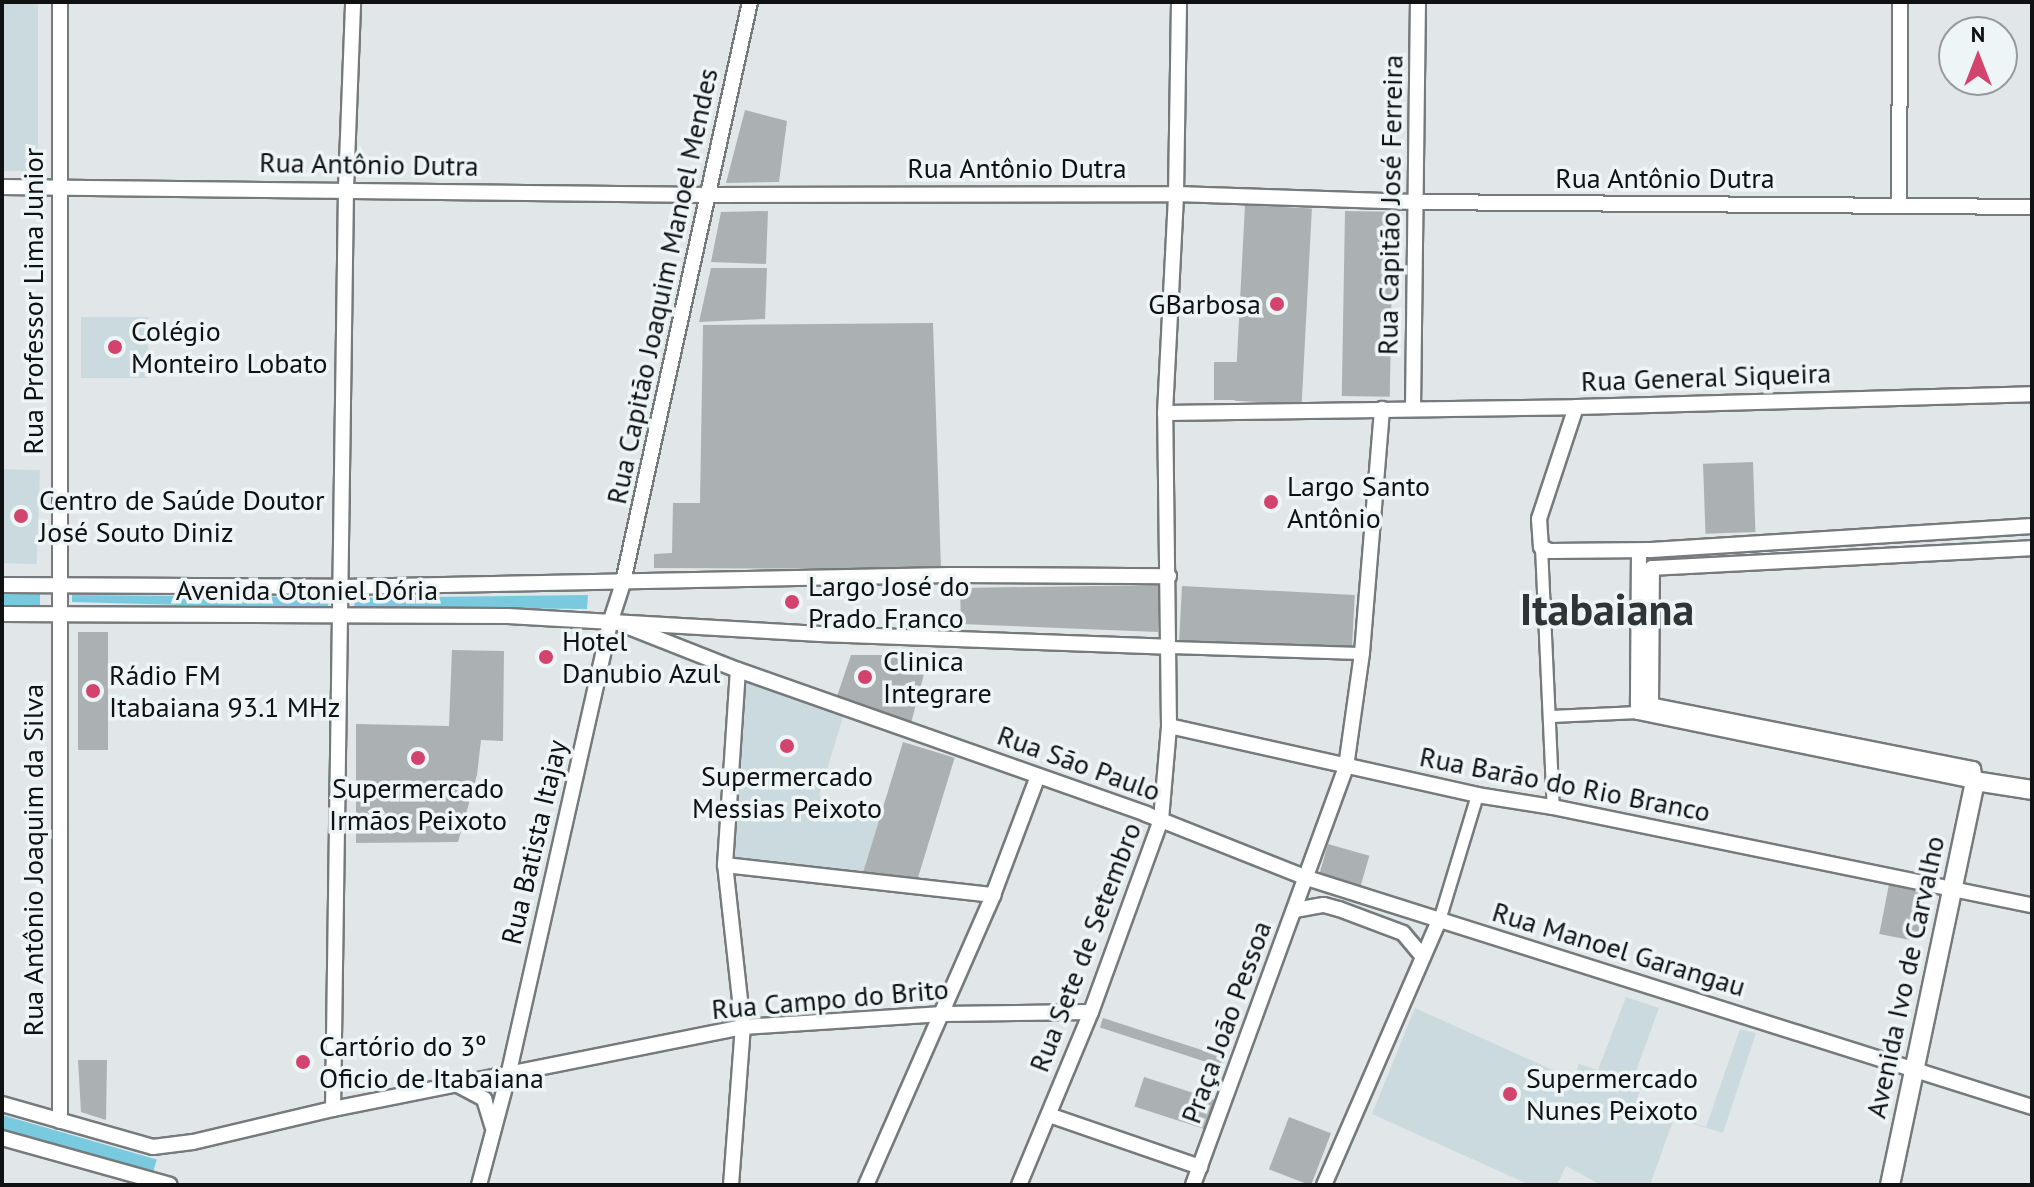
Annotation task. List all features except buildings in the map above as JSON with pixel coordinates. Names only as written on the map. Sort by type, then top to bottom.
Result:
[{"type":"street","name":"Rua Professor Lima Junior","points":[[58,599],[60,2]]},
{"type":"street","points":[[333,1109],[346,188],[353,2]]},
{"type":"street","name":"Rua Capitão Joaquim Manoel Mendes","points":[[611,620],[623,582],[750,2]]},
{"type":"street","points":[[1169,576],[1165,413],[1176,194],[1179,2]]},
{"type":"street","name":"Rua Capitão José Ferreira","points":[[1413,409],[1418,2]]},
{"type":"street","points":[[1899,205],[1900,2]]},
{"type":"street","name":"Rua Antônio Dutra","points":[[2,187],[346,188],[709,195],[1176,194],[1415,202],[2032,207]]},
{"type":"street","name":"Rua General Siqueira","points":[[1382,409],[1576,407],[2032,394]]},
{"type":"street","points":[[1553,807],[1551,716],[1543,650],[1545,549],[1538,537],[1542,504],[1576,407]]},
{"type":"street","points":[[1165,413],[1382,409]]},
{"type":"street","name":"Praça João Pessoa","points":[[1193,1185],[1346,767],[1362,653],[1382,409]]},
{"type":"street","points":[[1545,549],[1645,550],[1859,534],[2032,526]]},
{"type":"street","points":[[2011,528],[2012,549]]},
{"type":"street","points":[[1859,534],[1860,557]]},
{"type":"street","points":[[1652,568],[2032,548]]},
{"type":"street","points":[[1645,550],[1652,568],[1645,634]]},
{"type":"street","points":[[1645,550],[1645,708]]},
{"type":"street","name":"Avenida Otoniel Dória","points":[[2,614],[58,599],[342,587],[950,575],[1169,576]]},
{"type":"street","name":"Rua Sete de Setembro","points":[[1019,1185],[1091,1012],[1161,820],[1169,726],[1169,576]]},
{"type":"street","name":"Avenida Otoniel Dória","points":[[2,585],[58,599],[342,617],[611,620],[820,634],[1168,647]]},
{"type":"street","name":"Rua Antônio Joaquim da Silva","points":[[58,599],[60,1121]]},
{"type":"street","name":"Rua São Paulo","points":[[611,620],[738,670],[1161,820],[1307,878]]},
{"type":"street","name":"Rua Batista Itajay","points":[[479,1185],[508,1076],[611,620]]},
{"type":"street","points":[[1168,647],[1362,653]]},
{"type":"street","points":[[731,1185],[743,1027],[725,865],[738,670]]},
{"type":"street","points":[[1551,716],[1645,708],[1974,775],[2032,790]]},
{"type":"street","name":"Rua Barão do Rio Branco","points":[[1169,726],[1477,795],[1553,807],[2032,905]]},
{"type":"street","name":"Avenida Ivo de Carvalho","points":[[1890,1185],[1974,775]]},
{"type":"street","points":[[866,1185],[943,1014],[1038,776]]},
{"type":"street","points":[[1324,1185],[1439,920],[1477,795]]},
{"type":"street","points":[[725,865],[993,895]]},
{"type":"street","name":"Rua Manoel Garangau","points":[[1307,878],[2032,1107]]},
{"type":"street","points":[[1295,910],[1324,905],[1339,909],[1403,933],[1423,957]]},
{"type":"street","name":"Rua Campo do Brito","points":[[60,1121],[153,1147],[193,1142],[333,1109],[743,1027],[943,1014],[1091,1012]]},
{"type":"street","points":[[457,1084],[484,1099],[493,1131]]},
{"type":"street","points":[[2,1104],[60,1121]]},
{"type":"street","points":[[1049,1115],[1200,1167]]},
{"type":"street","points":[[2,1138],[170,1185]]},
{"type":"shaded area","points":[[2,2],[38,2],[38,171],[2,171]]},
{"type":"shaded area","name":"Colégio Monteiro Lobato","points":[[81,317],[148,317],[148,378],[81,378]]},
{"type":"shaded area","name":"Centro de Saúde Doutor José Souto Diniz","points":[[2,469],[40,470],[37,564],[2,563]]},
{"type":"shaded area","points":[[2,593],[40,593],[40,605],[2,605]]},
{"type":"shaded area","points":[[72,595],[329,597],[328,609],[72,602]]},
{"type":"shaded area","points":[[588,595],[587,609],[354,607],[355,598]]},
{"type":"shaded area","name":"Supermercado Messias Peixoto","points":[[743,680],[844,714],[819,796],[881,819],[864,873],[731,859]]},
{"type":"shaded area","name":"Supermercado Nunes Peixoto","points":[[1626,997],[1659,1008],[1632,1082],[1642,1086],[1636,1101],[1706,1127],[1740,1029],[1756,1033],[1723,1133],[1674,1118],[1650,1185],[1601,1185],[1566,1166],[1557,1185],[1530,1185],[1372,1114],[1415,1008],[1573,1079],[1579,1064],[1598,1070]]},
{"type":"shaded area","points":[[2,1115],[157,1159],[153,1173],[2,1130]]},
{"type":"place","name":"GBarbosa","points":[[1277,304]]},
{"type":"place","name":"Colégio Monteiro Lobato","points":[[115,347]]},
{"type":"place","name":"Largo Santo Antônio","points":[[1271,502]]},
{"type":"place","name":"Centro de Saúde Doutor José Souto Diniz","points":[[21,516]]},
{"type":"place","name":"Largo José do Prado Franco","points":[[792,602]]},
{"type":"place","name":"Hotel Danubio Azul","points":[[546,657]]},
{"type":"place","name":"Clinica Integrare","points":[[865,677]]},
{"type":"place","name":"Rádio FM Itabaiana 93.1 MHz","points":[[93,691]]},
{"type":"place","name":"Supermercado Messias Peixoto","points":[[787,746]]},
{"type":"place","name":"Supermercado Irmãos Peixoto","points":[[418,758]]},
{"type":"place","name":"Cartório do 3º Oficio de Itabaiana","points":[[303,1062]]},
{"type":"place","name":"Supermercado Nunes Peixoto","points":[[1510,1094]]},
{"type":"district","name":"Itabaiana","points":[[1607,609]]}]
